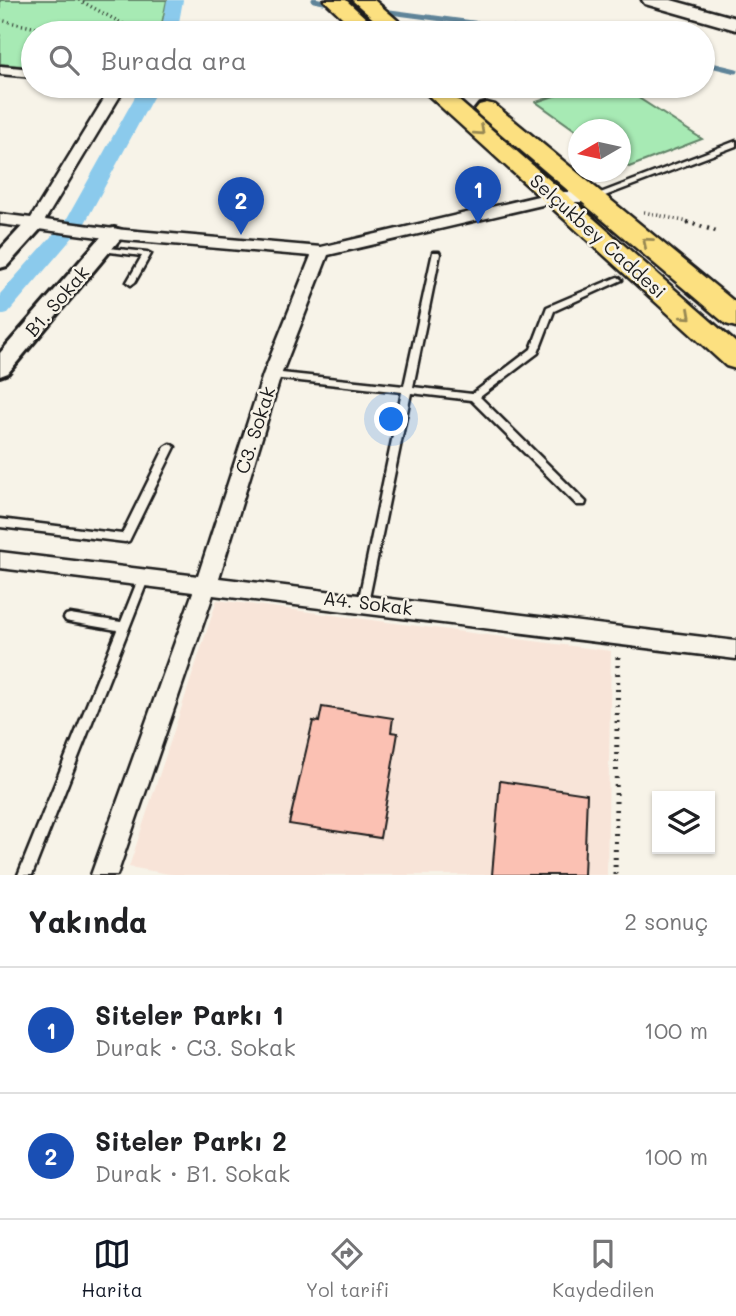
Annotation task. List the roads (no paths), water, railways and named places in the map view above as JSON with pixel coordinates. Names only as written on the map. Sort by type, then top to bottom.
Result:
[{"type":"main road","points":[[334,0],[358,21]]},
{"type":"main road","points":[[362,0],[387,21]]},
{"type":"main road","points":[[651,0],[732,22]]},
{"type":"main road","name":"Selçukbey Caddesi","points":[[457,98],[555,197],[736,359]]},
{"type":"main road","name":"Selçukbey Caddesi","points":[[460,98],[598,200],[736,318]]},
{"type":"street","points":[[0,70],[21,72]]},
{"type":"street","points":[[0,262],[35,224],[112,98]]},
{"type":"street","points":[[0,219],[35,224],[108,242],[321,251],[555,197],[598,200]]},
{"type":"street","name":"B1. Sokak","points":[[0,368],[108,242]]},
{"type":"street","name":"C3. Sokak","points":[[104,875],[206,584],[272,376],[321,251]]},
{"type":"street","name":"A4. Sokak","points":[[0,559],[736,650]]},
{"type":"lane","points":[[598,200],[736,143]]},
{"type":"lane","points":[[108,242],[147,254],[131,282]]},
{"type":"lane","points":[[363,603],[436,254]]},
{"type":"lane","points":[[474,397],[535,351],[550,309],[618,280]]},
{"type":"lane","points":[[272,376],[474,397],[581,502]]},
{"type":"lane","points":[[0,523],[125,538],[170,447]]},
{"type":"lane","points":[[25,875],[144,577]]},
{"type":"lane","points":[[70,618],[124,627]]},
{"type":"waterway","points":[[171,21],[175,0]]},
{"type":"waterway","points":[[314,0],[334,4]]},
{"type":"waterway","points":[[345,6],[458,21]]},
{"type":"waterway","points":[[715,66],[736,71]]},
{"type":"waterway","points":[[0,308],[75,223],[143,98]]},
{"type":"place","name":"Siteler Parkı 1","points":[[478,224]]},
{"type":"place","name":"Siteler Parkı 2","points":[[241,235]]}]
